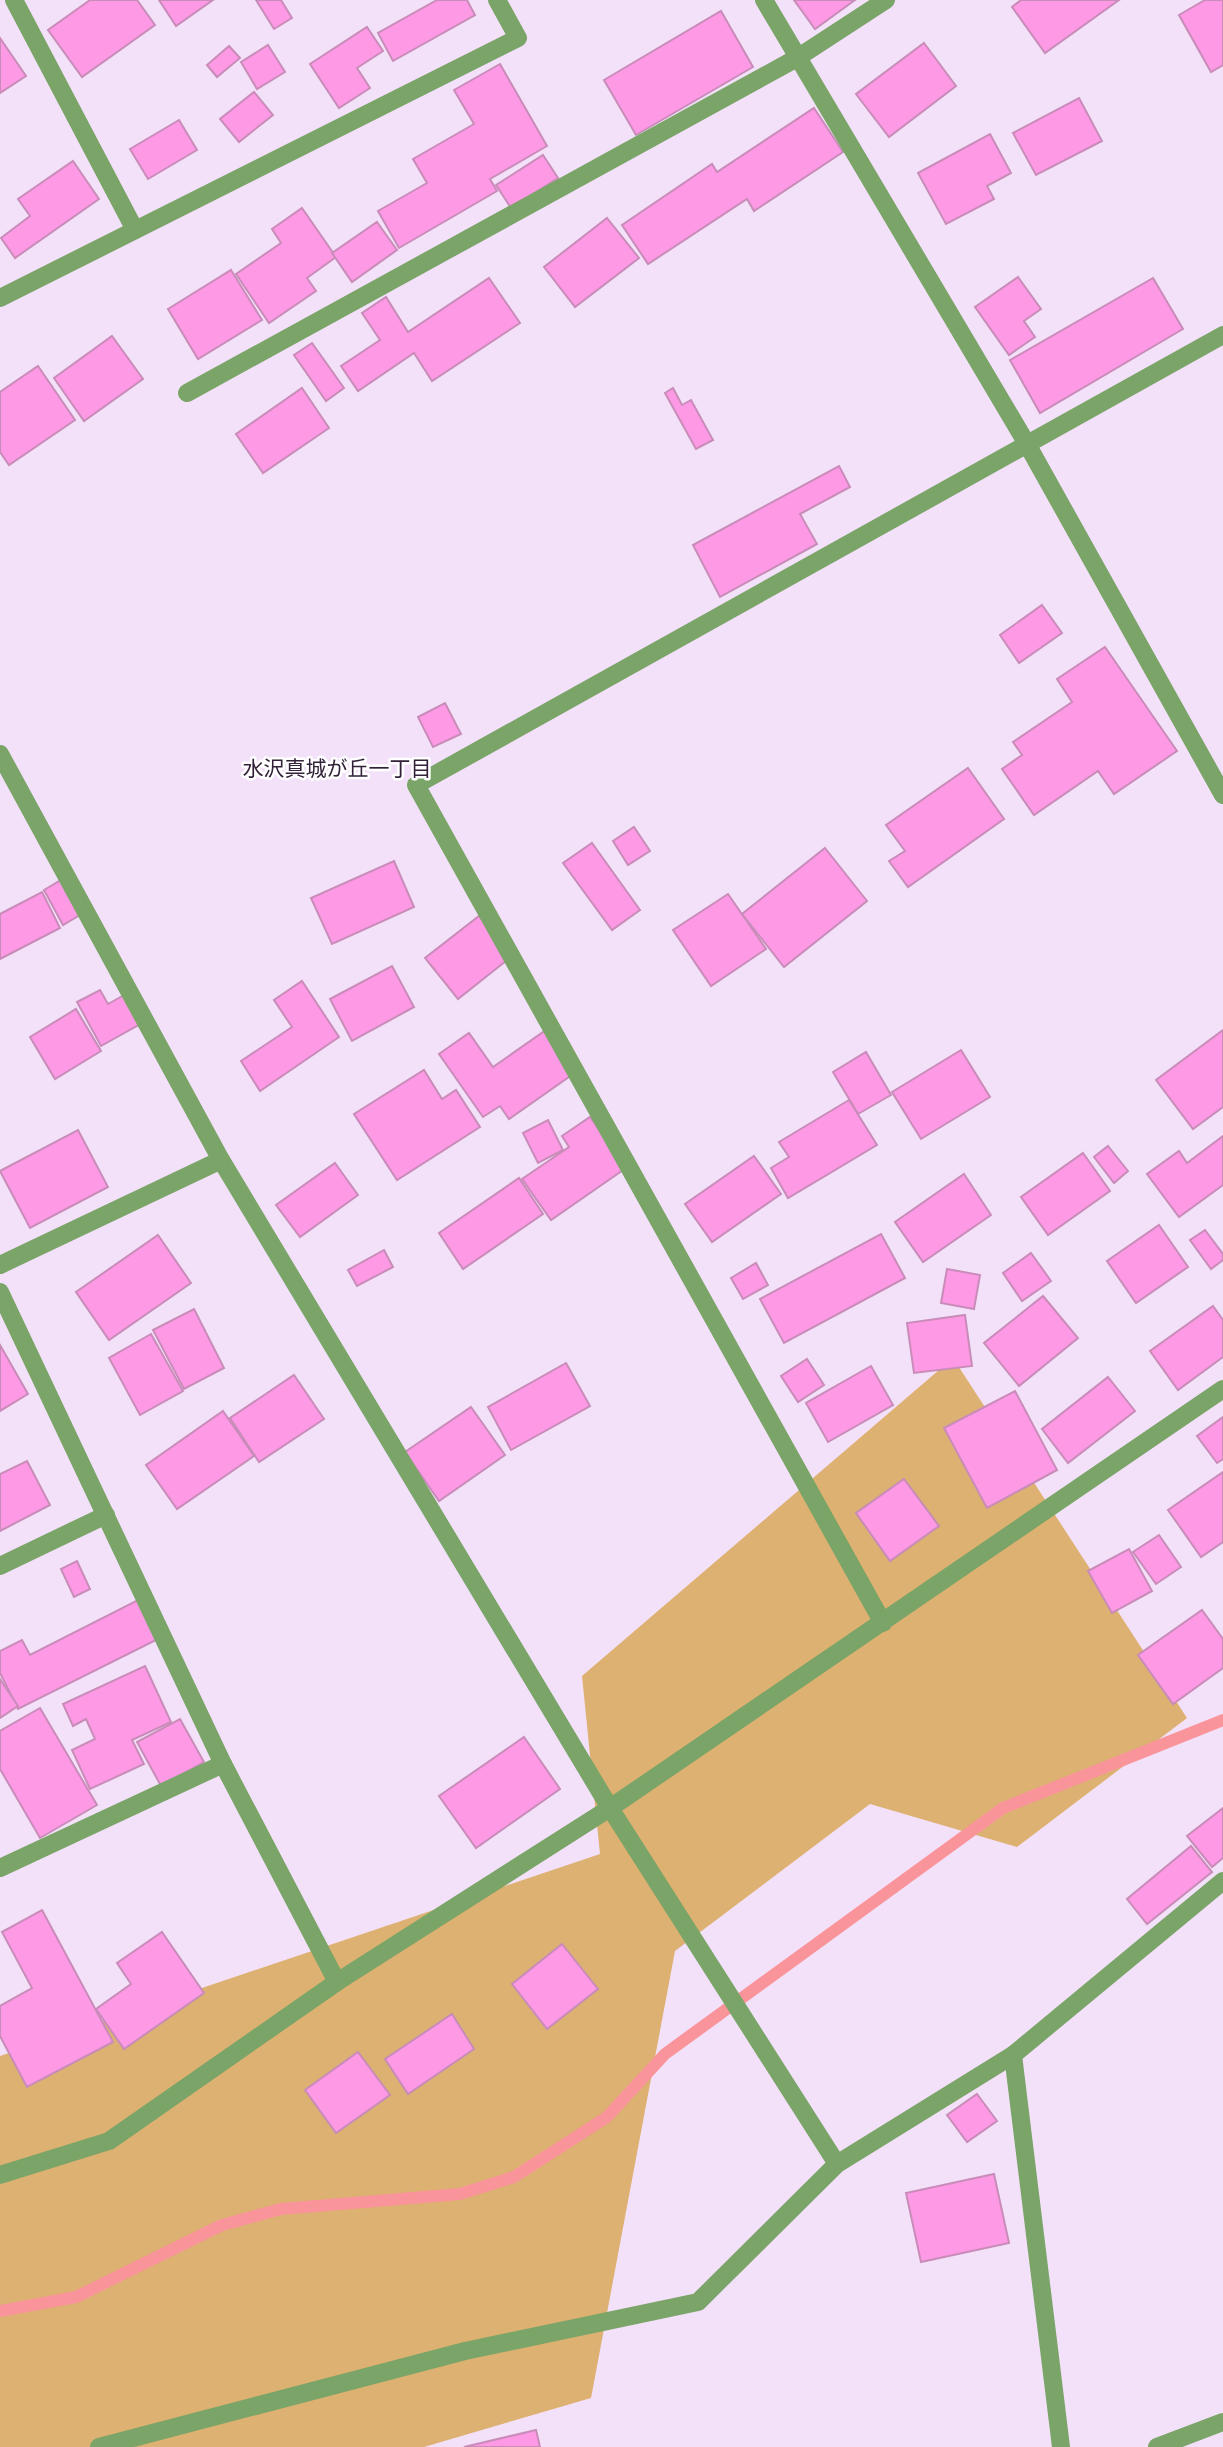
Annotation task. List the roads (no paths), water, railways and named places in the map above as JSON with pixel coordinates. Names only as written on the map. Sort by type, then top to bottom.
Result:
[{"type":"street","points":[[14,0],[135,230]]},
{"type":"street","points":[[0,298],[518,38],[497,0]]},
{"type":"street","points":[[764,0],[1027,444],[1223,795]]},
{"type":"street","points":[[187,393],[797,58],[886,0]]},
{"type":"street","points":[[883,1623],[416,785],[1223,335]]},
{"type":"street","points":[[0,754],[221,1160],[610,1808],[837,2164]]},
{"type":"street","points":[[0,1265],[221,1160]]},
{"type":"street","points":[[0,1292],[223,1764],[337,1982]]},
{"type":"street","points":[[0,2175],[109,2141],[337,1982],[610,1808],[1223,1389]]},
{"type":"street","points":[[0,1566],[106,1516]]},
{"type":"street","points":[[0,1868],[223,1764]]},
{"type":"street","points":[[99,2447],[464,2351],[698,2302],[837,2164],[1013,2055],[1223,1881]]},
{"type":"street","points":[[1013,2055],[1061,2447]]},
{"type":"street","points":[[1157,2447],[1223,2422]]},
{"type":"waterway","points":[[0,2311],[76,2297],[222,2225],[281,2209],[460,2194],[514,2177],[607,2117],[665,2054],[1003,1808],[1223,1720]]},
{"type":"district","name":"水沢真城が丘一丁目","points":[[337,769]]}]
